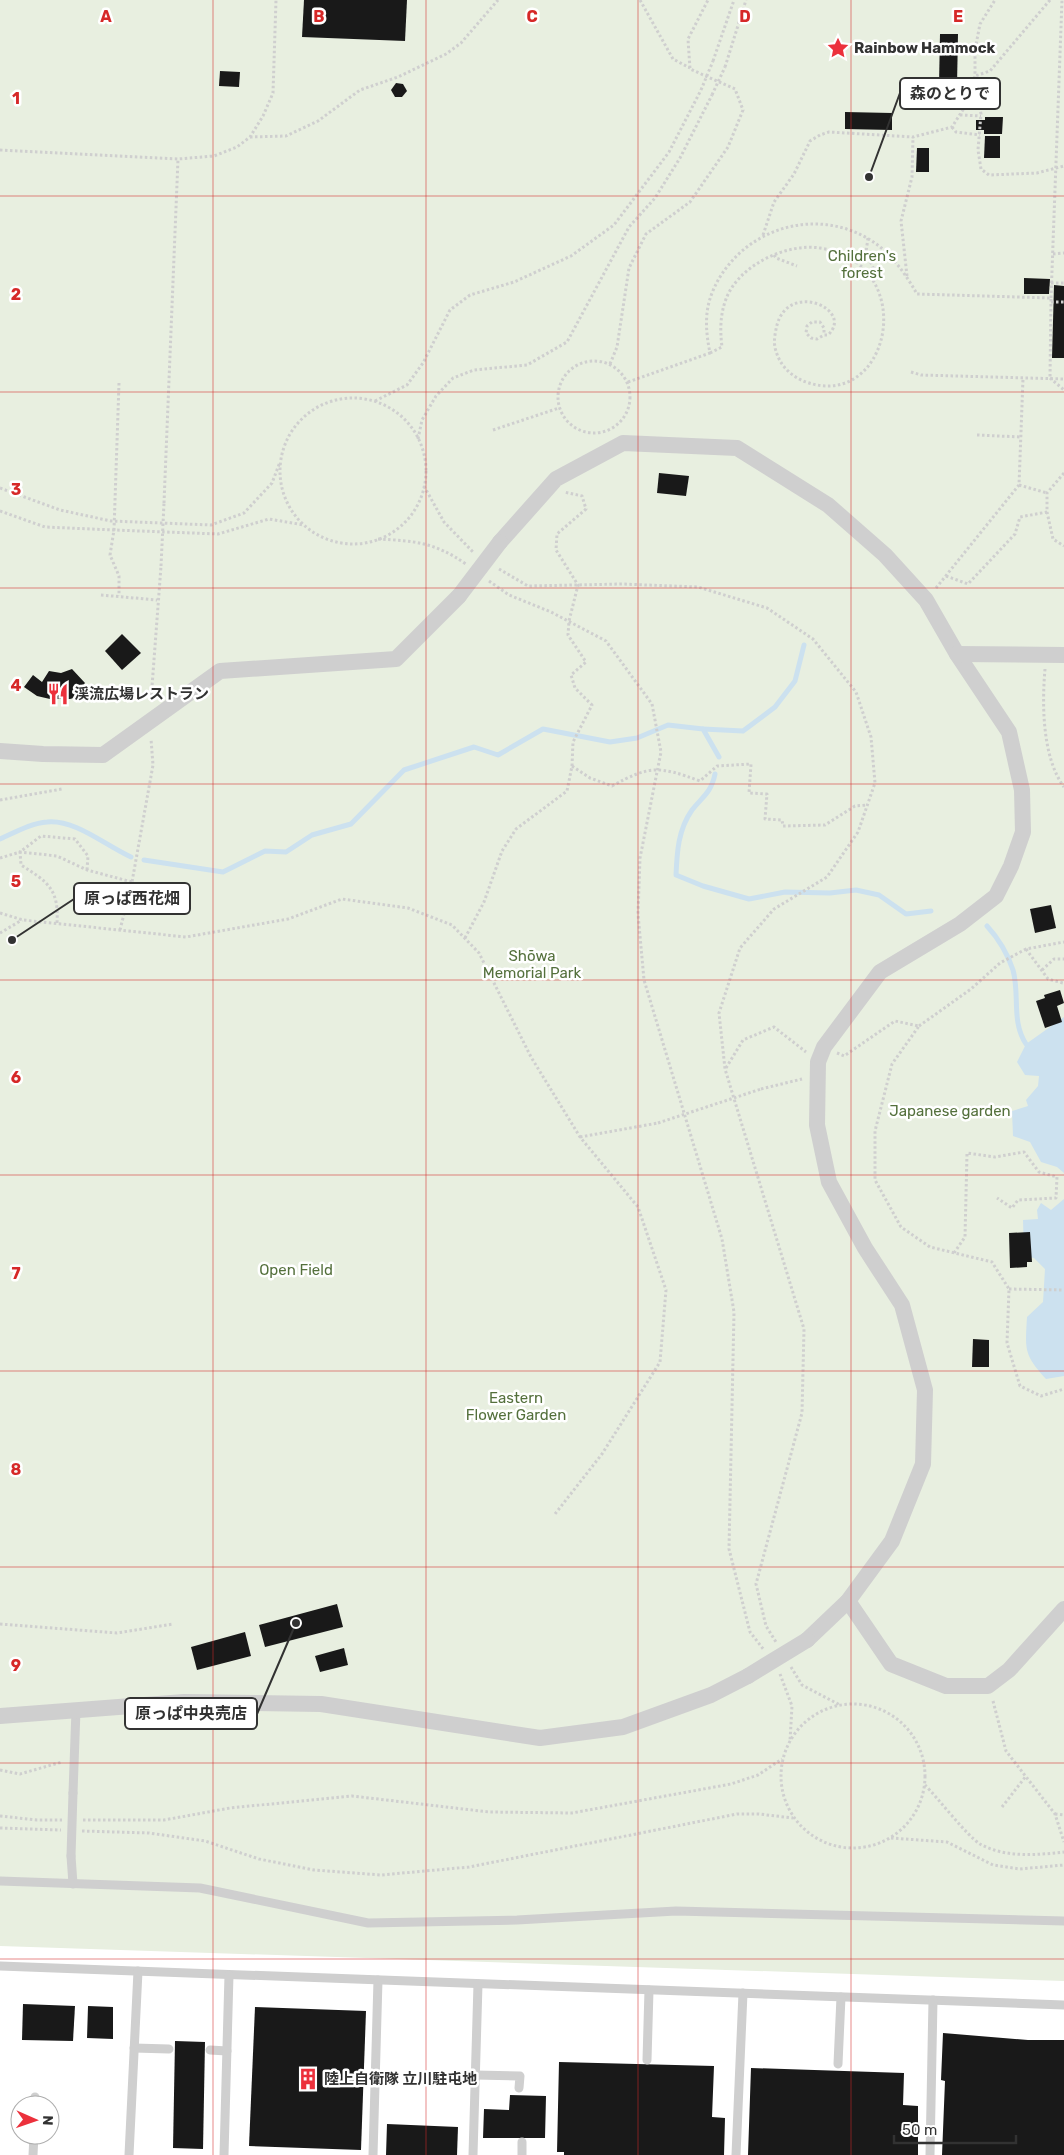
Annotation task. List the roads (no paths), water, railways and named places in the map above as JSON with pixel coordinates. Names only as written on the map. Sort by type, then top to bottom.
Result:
[{"type":"street","points":[[0,751],[102,755],[150,723],[220,670],[396,659],[459,596],[500,542],[556,479],[623,443],[737,448],[828,505],[885,555],[926,600],[957,654],[1009,732],[1022,790],[1023,832],[1011,866],[996,896],[960,924],[880,972],[819,1061],[817,1125],[829,1182],[865,1248],[902,1305],[925,1390],[923,1464],[892,1541],[848,1601],[807,1640],[748,1676],[712,1695],[623,1727],[540,1738],[321,1704],[184,1702],[0,1716]]},
{"type":"street","points":[[957,654],[1064,655]]},
{"type":"street","points":[[848,1601],[891,1664],[946,1686],[988,1686],[1008,1670],[1064,1609]]},
{"type":"lane","points":[[73,1884],[71,1856],[76,1710]]},
{"type":"lane","points":[[0,1881],[200,1888],[368,1923],[517,1920],[676,1911],[1064,1921]]},
{"type":"lane","points":[[0,1966],[1064,2005]]},
{"type":"lane","points":[[129,2155],[138,1971]]},
{"type":"lane","points":[[224,2155],[229,1975]]},
{"type":"lane","points":[[373,2155],[378,1980]]},
{"type":"lane","points":[[473,2155],[478,1984]]},
{"type":"lane","points":[[647,2060],[649,1990]]},
{"type":"lane","points":[[736,2155],[743,1993]]},
{"type":"lane","points":[[838,2064],[841,1997]]},
{"type":"lane","points":[[930,2155],[933,2000]]},
{"type":"lane","points":[[134,2048],[169,2049]]},
{"type":"lane","points":[[210,2050],[227,2051]]},
{"type":"lane","points":[[476,2075],[520,2076],[519,2088]]},
{"type":"lane","points":[[522,2142],[522,2155]]},
{"type":"water","points":[[1064,1017],[1064,1173],[1057,1167],[1041,1162],[1030,1142],[1013,1136],[1012,1111],[1028,1106],[1026,1100],[1038,1086],[1039,1076],[1025,1075],[1017,1062],[1026,1044]]},
{"type":"water","points":[[1064,1199],[1064,1376],[1046,1379],[1033,1364],[1026,1345],[1027,1317],[1043,1302],[1045,1269],[1034,1258],[1024,1256],[1023,1220],[1038,1219],[1037,1210],[1041,1203],[1051,1210]]},
{"type":"waterway","points":[[703,729],[743,731],[775,707],[795,681],[804,645]]},
{"type":"waterway","points":[[144,860],[223,872],[265,851],[286,852],[312,835],[351,824],[404,770],[474,747],[498,755],[543,729],[610,742],[637,738],[668,725],[703,729],[719,757]]},
{"type":"waterway","points":[[715,774],[709,790],[692,810],[684,825],[678,850],[676,875],[703,886],[749,899],[785,892],[830,893],[856,890],[879,895],[906,914],[931,911]]},
{"type":"waterway","points":[[0,839],[35,824],[58,822],[90,834],[131,857]]},
{"type":"waterway","points":[[987,926],[1002,947],[1013,970],[1017,1017],[1021,1035],[1026,1044]]},
{"type":"place","name":"Rainbow Hammock","points":[[838,48]]},
{"type":"place","name":"森のとりで","points":[[869,177]]},
{"type":"place","name":"渓流広場レストラン","points":[[58,694]]},
{"type":"place","name":"原っぱ西花畑","points":[[12,940]]},
{"type":"place","name":"原っぱ中央売店","points":[[296,1623]]},
{"type":"place","name":"陸上自衛隊 立川駐屯地","points":[[308,2079]]},
{"type":"park label","name":"Children's forest","points":[[862,264]]},
{"type":"park label","name":"Shōwa Memorial Park","points":[[532,964]]},
{"type":"park label","name":"Japanese garden","points":[[950,1111]]},
{"type":"park label","name":"Open Field","points":[[296,1270]]},
{"type":"park label","name":"Eastern Flower Garden","points":[[516,1406]]}]
